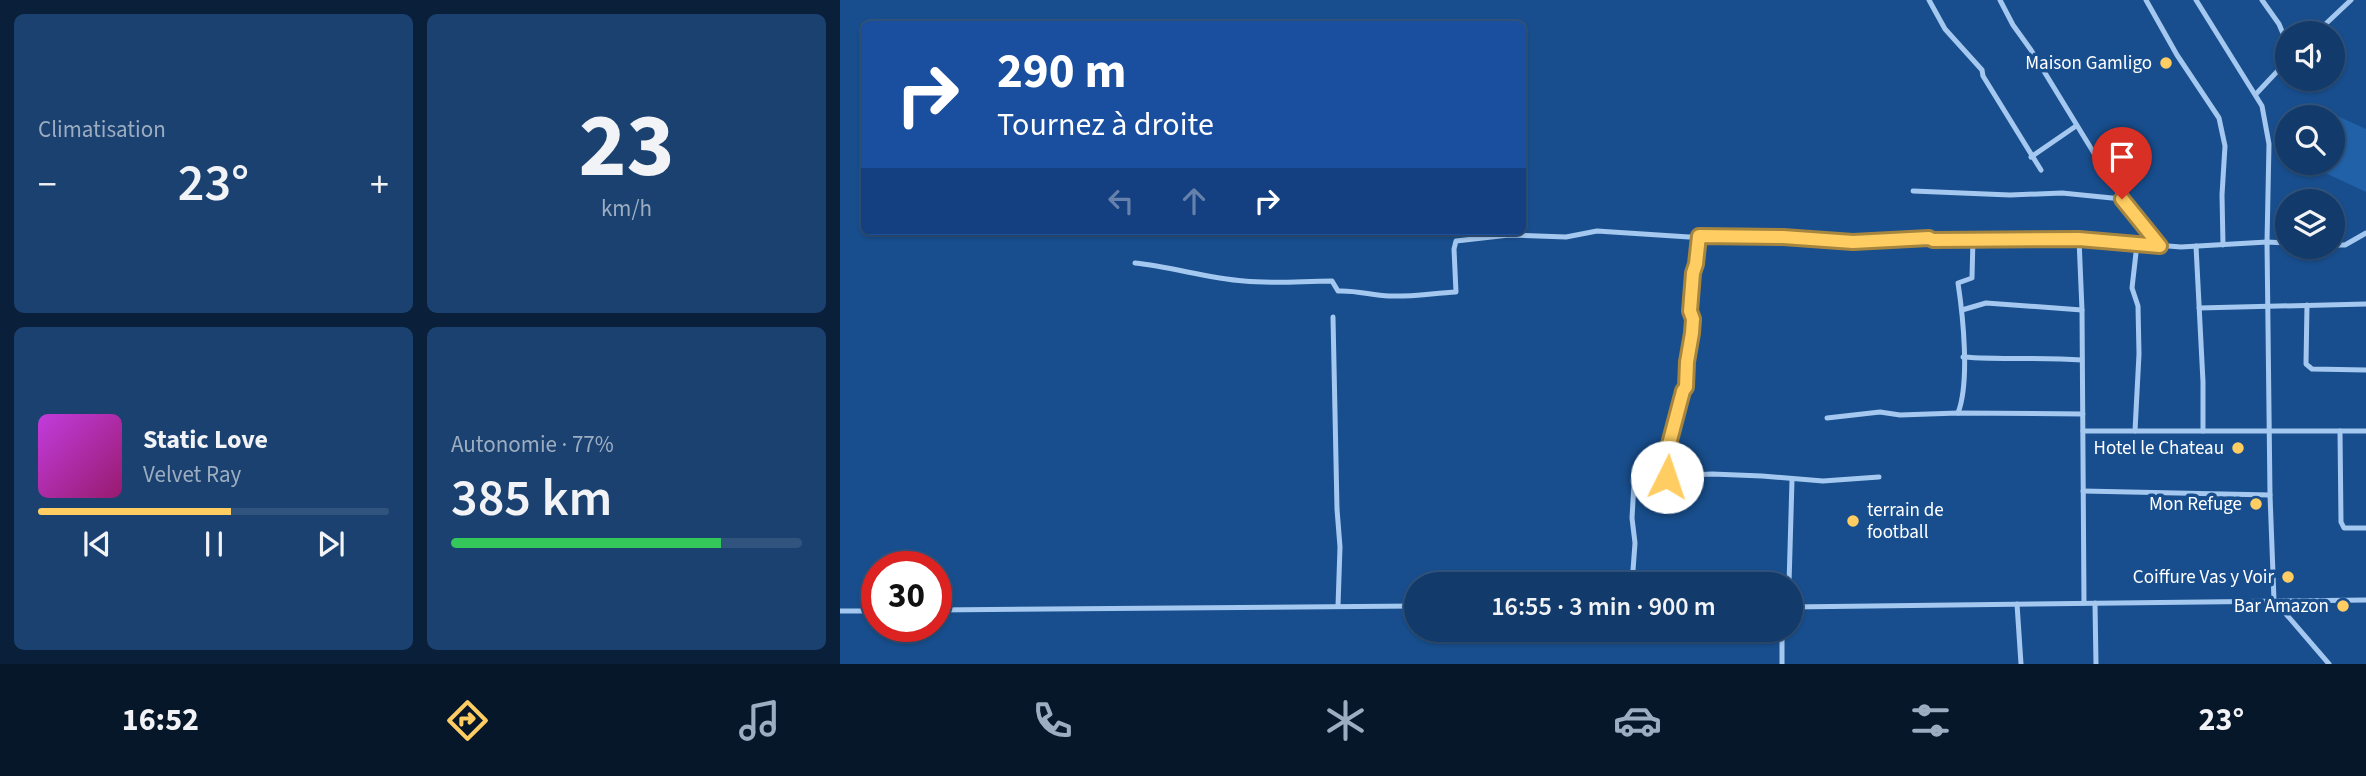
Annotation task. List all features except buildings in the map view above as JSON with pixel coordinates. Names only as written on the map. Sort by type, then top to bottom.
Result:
[{"type":"street","points":[[1929,0],[1945,29],[1982,70],[1983,76],[2041,170]]},
{"type":"street","points":[[2000,0],[2122,199],[2160,246]]},
{"type":"street","points":[[2146,0],[2177,55],[2219,118],[2225,146],[2223,244]]},
{"type":"street","points":[[2196,0],[2262,106],[2269,144],[2267,242],[2274,600],[2329,664]]},
{"type":"street","points":[[2262,0],[2277,21]]},
{"type":"street","points":[[2329,21],[2351,0]]},
{"type":"street","points":[[2256,94],[2275,74]]},
{"type":"street","points":[[2031,157],[2076,126]]},
{"type":"street","points":[[1913,191],[2010,195],[2062,193],[2122,199]]},
{"type":"street","points":[[1135,263],[1171,267],[1217,278],[1283,284],[1332,281],[1338,291],[1420,296],[1457,292],[1454,249],[1456,241],[1509,235],[1566,237],[1597,231],[1853,242],[1973,238],[2079,239],[2160,246],[2275,242]]},
{"type":"street","points":[[2345,245],[2366,233]]},
{"type":"street","points":[[1667,477],[1668,448],[1686,387],[1693,319],[1690,311],[1692,282],[1699,236]]},
{"type":"street","points":[[1958,413],[1963,401],[1963,358],[1962,310],[1958,283],[1972,278],[1973,238]]},
{"type":"street","points":[[2079,239],[2084,603]]},
{"type":"street","points":[[2135,431],[2139,354],[2138,306],[2133,288],[2137,244]]},
{"type":"street","points":[[2196,246],[2203,431]]},
{"type":"street","points":[[1962,310],[1986,303],[2082,310]]},
{"type":"street","points":[[2199,308],[2366,304]]},
{"type":"street","points":[[2307,305],[2306,364],[2312,369],[2366,370]]},
{"type":"street","points":[[1333,317],[1340,547],[1338,606]]},
{"type":"street","points":[[1963,358],[2082,360]]},
{"type":"street","points":[[1827,418],[1880,412],[1900,415],[2083,414]]},
{"type":"street","points":[[2083,431],[2366,431]]},
{"type":"street","points":[[2340,431],[2341,522],[2344,528],[2366,528]]},
{"type":"street","points":[[1634,572],[1634,484],[1640,481],[1662,482],[1667,477],[1729,474],[1823,481],[1879,477]]},
{"type":"street","points":[[1789,572],[1792,480]]},
{"type":"street","points":[[2083,491],[2270,495]]},
{"type":"street","points":[[1803,607],[2366,600]]},
{"type":"street","points":[[2095,603],[2096,664]]},
{"type":"street","points":[[2017,604],[2021,664]]},
{"type":"street","points":[[952,610],[1404,606]]},
{"type":"street","points":[[840,611],[861,611]]},
{"type":"street","points":[[1782,642],[1782,664]]},
{"type":"shaded area","points":[[2345,119],[2366,129],[2366,192],[2330,175],[2345,175]]},
{"type":"place","name":"Maison Gamligo","points":[[2166,63]]},
{"type":"place","name":"Hotel le Chateau","points":[[2238,448]]},
{"type":"place","name":"Mon Refuge","points":[[2256,504]]},
{"type":"place","name":"terrain de football","points":[[1853,521]]},
{"type":"place","name":"Coiffure Vas y Voir","points":[[2288,577]]},
{"type":"place","name":"Bar Amazon","points":[[2343,606]]},
{"type":"route","points":[[1667,477],[1668,448],[1686,387],[1693,319],[1690,315],[1692,282],[1699,236],[1718,234],[1853,242],[1929,238],[2079,239],[2160,246],[2122,199]]}]
